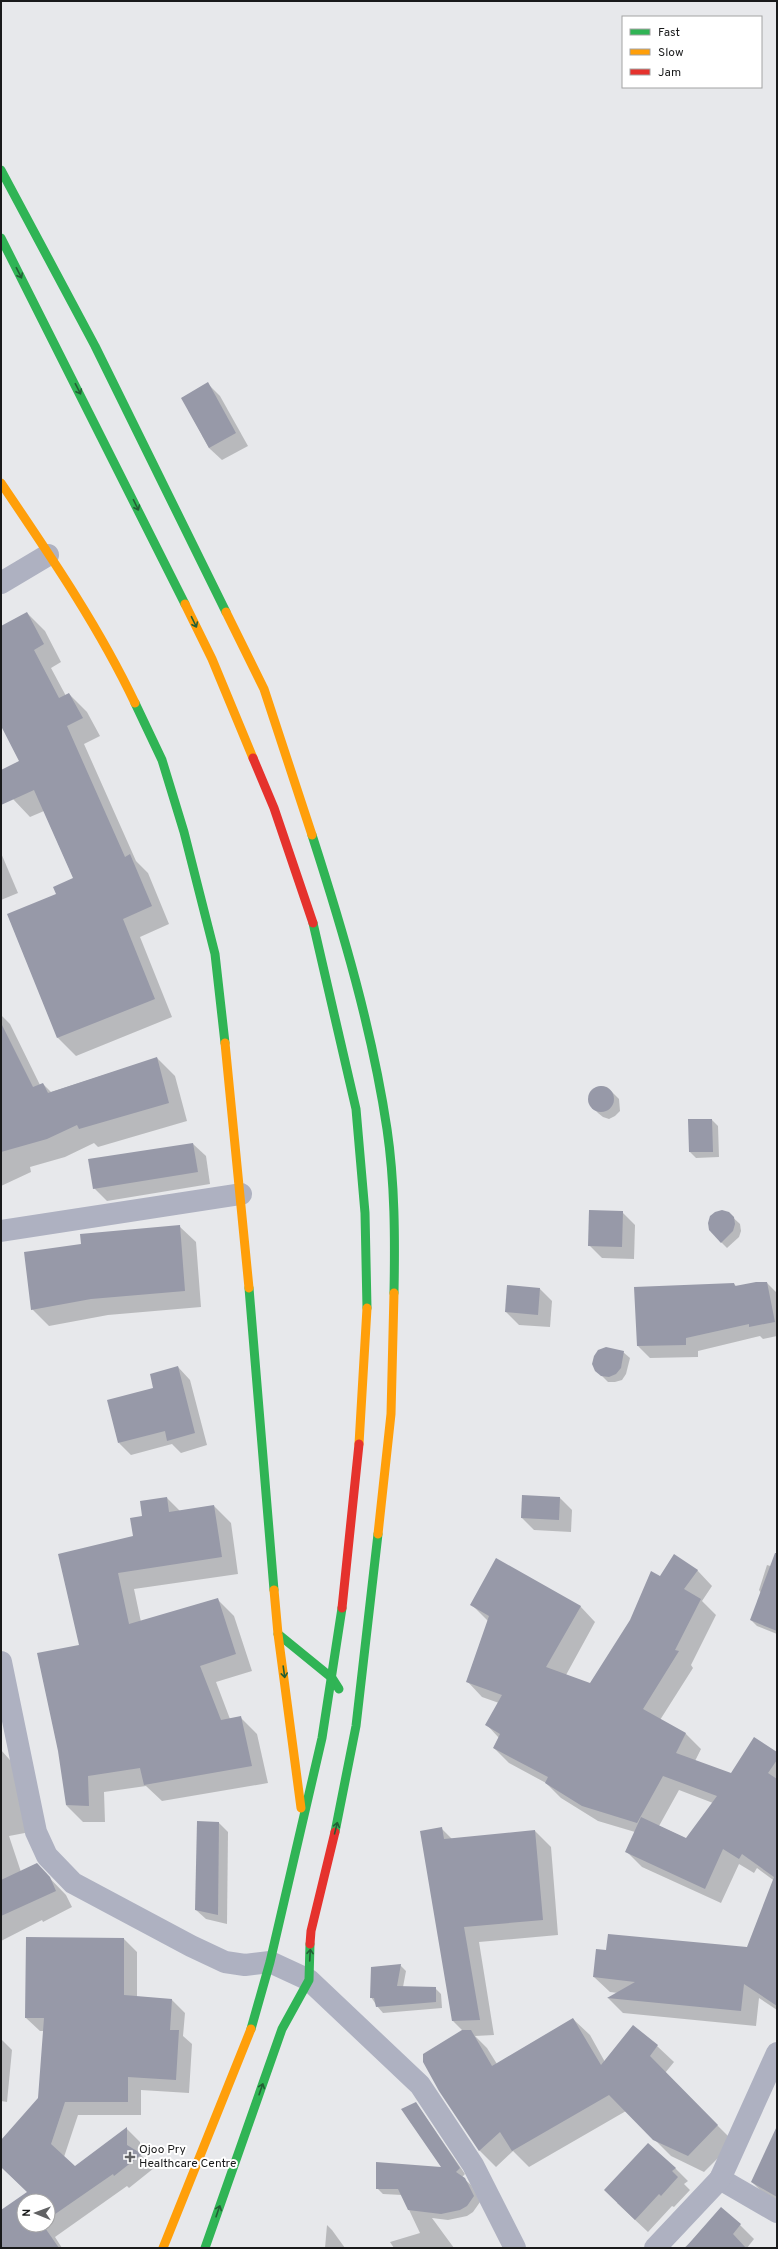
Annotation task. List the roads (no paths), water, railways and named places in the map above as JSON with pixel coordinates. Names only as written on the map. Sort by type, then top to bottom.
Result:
[{"type":"main road","points":[[1,170],[95,346],[264,689],[284,746],[345,939],[374,1060],[386,1130],[394,1237],[390,1414],[356,1726],[342,1806],[311,1930],[309,1980],[282,2029],[205,2248]]},
{"type":"main road","points":[[1,238],[212,659],[274,808],[311,916],[332,1000],[356,1109],[365,1213],[367,1298],[361,1424],[352,1524],[332,1678],[322,1738],[303,1827],[270,1962],[250,2034],[163,2248]]},
{"type":"main road","points":[[1,483],[119,668],[162,760],[184,832],[216,954],[241,1194],[278,1634],[303,1827]]},
{"type":"main road","points":[[278,1634],[332,1678],[344,1694]]},
{"type":"main road","points":[[350,1706],[356,1726]]},
{"type":"street","points":[[1,583],[48,555]]},
{"type":"street","points":[[1,1231],[241,1194]]},
{"type":"street","points":[[1,1662],[7,1728],[36,1832],[47,1856],[73,1883],[190,1946],[225,1962],[245,1965],[270,1962],[309,1980],[420,2085],[473,2165],[515,2248]]},
{"type":"street","points":[[655,2248],[720,2179],[777,2053]]},
{"type":"street","points":[[720,2179],[777,2212]]},
{"type":"place","name":"Ojoo Pry Healthcare Centre","points":[[130,2157]]}]
